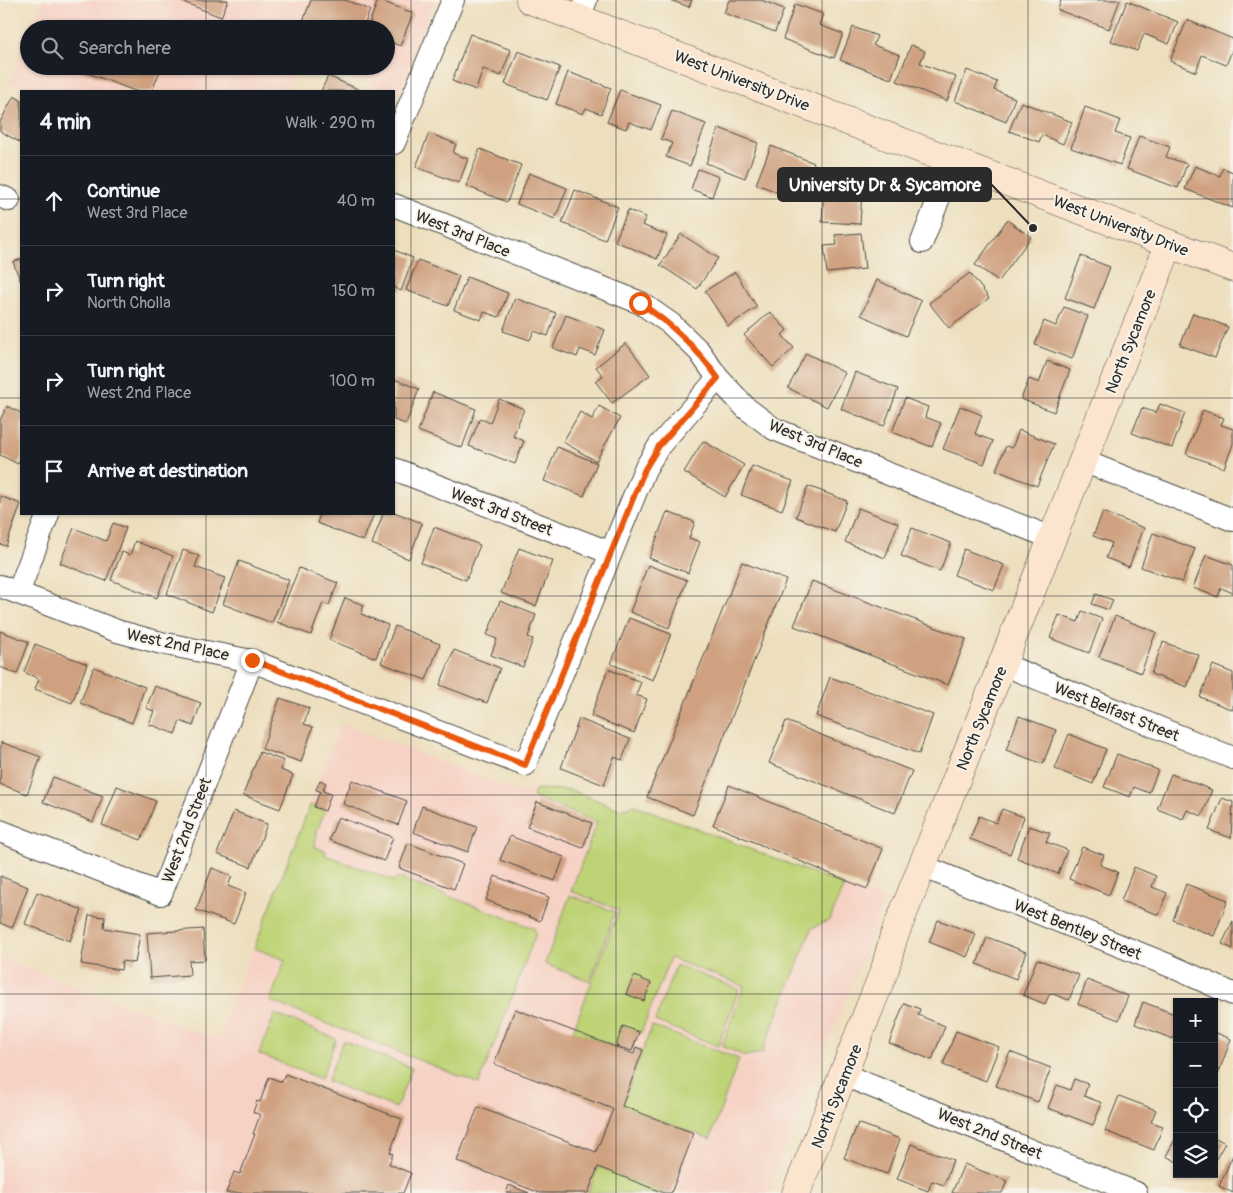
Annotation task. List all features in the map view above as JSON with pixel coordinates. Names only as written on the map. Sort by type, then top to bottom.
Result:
[{"type":"street","points":[[395,141],[453,0]]},
{"type":"street","name":"West University Drive","points":[[530,0],[583,9],[953,161],[1233,268]]},
{"type":"street","points":[[922,242],[953,161]]},
{"type":"street","name":"West 3rd Place","points":[[395,205],[640,303],[671,324],[700,352],[718,378],[746,408],[774,429],[1052,538]]},
{"type":"street","name":"North Sycamore","points":[[796,1193],[844,1075],[922,866],[1169,244]]},
{"type":"street","points":[[610,553],[645,469],[659,446],[718,378]]},
{"type":"street","points":[[1083,461],[1233,520]]},
{"type":"street","name":"West 3rd Street","points":[[395,469],[610,553]]},
{"type":"street","points":[[9,589],[47,515]]},
{"type":"street","name":"West 2nd Place","points":[[9,589],[117,631],[161,643],[252,660],[525,765],[610,553]]},
{"type":"street","name":"West 2nd Street","points":[[0,831],[161,894],[252,660]]},
{"type":"street","name":"West Belfast Street","points":[[1002,664],[1233,758]]},
{"type":"street","name":"West Bentley Street","points":[[922,866],[1173,967],[1233,994]]},
{"type":"street","name":"West 2nd Street","points":[[844,1075],[1136,1193]]},
{"type":"shaded area","points":[[43,0],[434,0],[398,95],[395,94],[395,90],[384,90],[345,75],[395,75],[395,20],[35,20]]},
{"type":"shaded area","points":[[20,57],[20,75],[296,75],[288,90],[31,90],[10,82]]},
{"type":"shaded area","points":[[341,723],[519,792],[525,789],[571,790],[619,809],[636,805],[885,901],[768,1193],[0,1193],[0,958],[217,1039]]},
{"type":"green space","points":[[536,789],[571,790],[619,809],[635,805],[844,885],[830,920],[812,928],[762,1053],[745,1056],[722,1046],[744,986],[670,958],[641,1033],[623,1026],[616,1047],[573,1031],[619,910],[571,891],[597,822],[532,797]]},
{"type":"green space","points":[[310,805],[325,811],[317,831],[315,847],[326,851],[325,855],[395,881],[397,877],[534,928],[536,933],[479,1084],[270,1001],[285,960],[254,948]]},
{"type":"green space","points":[[570,895],[615,912],[590,981],[545,964]]},
{"type":"green space","points":[[676,965],[739,989],[718,1046],[655,1021]]},
{"type":"green space","points":[[275,1014],[336,1039],[321,1079],[259,1054]]},
{"type":"green space","points":[[652,1026],[739,1059],[710,1139],[622,1106]]},
{"type":"green space","points":[[343,1041],[412,1068],[396,1108],[327,1081]]},
{"type":"green space","points":[[598,1167],[665,1193],[588,1193]]},
{"type":"building","points":[[178,0],[228,0],[221,17]]},
{"type":"building","points":[[311,0],[345,0],[370,10],[366,20],[303,20]]},
{"type":"building","points":[[378,0],[413,13],[400,46],[395,44],[395,20],[370,20]]},
{"type":"building","points":[[670,0],[692,0],[689,7]]},
{"type":"building","points":[[729,0],[761,0],[784,9],[775,32],[724,13]]},
{"type":"building","points":[[1061,0],[1120,0],[1109,29],[1058,10]]},
{"type":"building","points":[[1127,1],[1178,22],[1169,44],[1144,34],[1137,51],[1111,41]]},
{"type":"building","points":[[795,4],[823,14],[819,25],[843,34],[834,58],[783,39]]},
{"type":"building","points":[[1187,20],[1233,39],[1233,48],[1226,65],[1202,55],[1196,72],[1170,61]]},
{"type":"building","points":[[853,27],[877,36],[873,45],[900,55],[891,79],[840,60]]},
{"type":"building","points":[[470,34],[511,50],[501,76],[483,69],[476,90],[452,81]]},
{"type":"building","points":[[911,45],[925,51],[920,63],[956,77],[947,101],[897,81]]},
{"type":"building","points":[[518,51],[560,67],[547,100],[505,84]]},
{"type":"building","points":[[967,70],[997,82],[994,90],[1015,98],[1006,122],[955,101]]},
{"type":"building","points":[[568,72],[611,88],[601,114],[586,108],[583,114],[556,104]]},
{"type":"building","points":[[93,75],[158,75],[152,90],[132,90]]},
{"type":"building","points":[[328,76],[360,90],[321,90]]},
{"type":"building","points":[[620,90],[661,105],[651,130],[629,122],[626,129],[607,122]]},
{"type":"building","points":[[14,96],[20,99],[20,142],[0,131],[0,122]]},
{"type":"building","points":[[1021,102],[1072,122],[1063,144],[1042,135],[1039,142],[1009,131]]},
{"type":"building","points":[[1085,107],[1120,120],[1115,133],[1130,138],[1120,165],[1071,148]]},
{"type":"building","points":[[672,111],[706,124],[690,166],[666,157],[672,143],[661,139]]},
{"type":"building","points":[[719,128],[758,143],[745,178],[706,163]]},
{"type":"building","points":[[429,133],[456,144],[453,153],[468,159],[459,183],[416,167]]},
{"type":"building","points":[[1139,136],[1170,147],[1166,157],[1187,164],[1178,188],[1127,169]]},
{"type":"building","points":[[771,146],[814,163],[804,189],[790,184],[785,195],[756,184]]},
{"type":"building","points":[[480,149],[521,165],[507,202],[466,186]]},
{"type":"building","points":[[1195,166],[1220,176],[1223,168],[1233,172],[1233,208],[1185,189]]},
{"type":"building","points":[[698,169],[719,177],[712,197],[691,189]]},
{"type":"building","points":[[529,173],[567,188],[555,219],[517,204]]},
{"type":"building","points":[[825,173],[863,175],[860,224],[822,222]]},
{"type":"building","points":[[575,190],[618,207],[605,240],[562,223]]},
{"type":"building","points":[[628,210],[646,217],[642,225],[667,235],[657,259],[615,241]]},
{"type":"building","points":[[1007,220],[1031,237],[999,281],[975,265]]},
{"type":"building","points":[[861,233],[865,269],[827,273],[824,246],[837,245],[835,235]]},
{"type":"building","points":[[681,234],[718,258],[697,289],[660,265]]},
{"type":"building","points":[[395,250],[413,258],[401,291],[395,288]]},
{"type":"building","points":[[1081,256],[1110,267],[1094,309],[1065,298]]},
{"type":"building","points":[[20,259],[20,280],[13,262]]},
{"type":"building","points":[[418,260],[459,276],[448,306],[406,290]]},
{"type":"building","points":[[735,272],[757,307],[728,326],[705,291]]},
{"type":"building","points":[[970,273],[989,298],[949,328],[929,303]]},
{"type":"building","points":[[467,277],[508,293],[499,317],[484,312],[481,320],[454,310]]},
{"type":"building","points":[[877,280],[921,301],[906,336],[861,315]]},
{"type":"building","points":[[515,298],[556,313],[548,336],[534,331],[530,340],[503,331]]},
{"type":"building","points":[[1064,307],[1088,316],[1072,359],[1035,345],[1044,321],[1056,326]]},
{"type":"building","points":[[770,312],[787,330],[782,335],[794,348],[773,367],[744,335]]},
{"type":"building","points":[[1193,313],[1228,327],[1215,358],[1180,345]]},
{"type":"building","points":[[566,315],[605,330],[595,355],[580,349],[577,357],[553,348]]},
{"type":"building","points":[[626,343],[650,375],[612,403],[595,381],[603,376],[596,367]]},
{"type":"building","points":[[806,353],[845,373],[827,407],[788,388]]},
{"type":"building","points":[[1047,361],[1070,370],[1054,412],[1021,399],[1029,379],[1039,383]]},
{"type":"building","points":[[855,372],[898,389],[884,426],[841,409]]},
{"type":"building","points":[[395,379],[419,389],[406,424],[395,420]]},
{"type":"building","points":[[433,392],[476,409],[462,448],[418,431]]},
{"type":"building","points":[[905,398],[928,407],[925,417],[941,423],[932,447],[892,432]]},
{"type":"building","points":[[499,399],[524,409],[513,436],[524,441],[515,464],[469,446],[480,418],[490,423]]},
{"type":"building","points":[[1160,404],[1185,413],[1172,448],[1132,433],[1142,408],[1156,413]]},
{"type":"building","points":[[7,406],[20,412],[20,459],[18,464],[0,455],[0,420]]},
{"type":"building","points":[[599,406],[620,418],[596,461],[563,442],[580,412],[592,419]]},
{"type":"building","points":[[960,406],[982,415],[975,434],[993,441],[984,464],[943,449]]},
{"type":"building","points":[[1203,410],[1224,418],[1221,425],[1233,429],[1233,444],[1224,468],[1186,454]]},
{"type":"building","points":[[1019,430],[1054,444],[1037,486],[996,470],[1006,446],[1012,448]]},
{"type":"building","points":[[703,441],[744,465],[725,497],[684,472]]},
{"type":"building","points":[[557,447],[597,463],[584,496],[544,481]]},
{"type":"building","points":[[752,466],[793,481],[782,510],[741,495]]},
{"type":"building","points":[[808,486],[847,501],[835,532],[796,517]]},
{"type":"building","points":[[0,496],[20,504],[20,507],[6,546],[0,544]]},
{"type":"building","points":[[858,508],[898,523],[885,558],[845,542]]},
{"type":"building","points":[[395,512],[422,523],[409,559],[372,544],[383,515],[395,515]]},
{"type":"building","points":[[667,512],[695,522],[689,538],[700,542],[688,573],[649,558]]},
{"type":"building","points":[[1103,512],[1144,528],[1129,567],[1106,558],[1112,543],[1093,536]]},
{"type":"building","points":[[320,515],[374,515],[363,541],[317,523]]},
{"type":"building","points":[[113,523],[126,528],[106,581],[60,563],[74,528],[106,541]]},
{"type":"building","points":[[434,527],[480,545],[466,580],[421,563]]},
{"type":"building","points":[[912,528],[951,543],[940,571],[901,556]]},
{"type":"building","points":[[1153,533],[1195,549],[1182,582],[1141,567]]},
{"type":"building","points":[[135,541],[173,556],[157,598],[111,580],[122,552],[130,555]]},
{"type":"building","points":[[519,548],[553,561],[536,606],[501,593]]},
{"type":"building","points":[[964,549],[1004,565],[994,590],[954,575]]},
{"type":"building","points":[[183,550],[199,556],[195,567],[225,578],[212,612],[167,594]]},
{"type":"building","points":[[1206,555],[1233,565],[1233,593],[1221,588],[1218,597],[1193,588]]},
{"type":"building","points":[[239,561],[289,580],[272,623],[223,604]]},
{"type":"building","points":[[742,562],[786,580],[693,815],[647,797]]},
{"type":"building","points":[[648,565],[687,580],[669,628],[630,612]]},
{"type":"building","points":[[299,568],[338,583],[329,605],[323,603],[311,635],[277,622]]},
{"type":"building","points":[[812,581],[966,639],[948,685],[794,626]]},
{"type":"building","points":[[1096,594],[1113,600],[1109,610],[1092,604]]},
{"type":"building","points":[[345,598],[364,605],[361,614],[388,625],[376,658],[329,640]]},
{"type":"building","points":[[500,601],[536,615],[528,637],[533,639],[523,667],[491,655],[497,639],[487,635]]},
{"type":"building","points":[[1082,611],[1102,619],[1089,653],[1050,638],[1059,615],[1078,622]]},
{"type":"building","points":[[1115,616],[1156,632],[1141,673],[1099,657]]},
{"type":"building","points":[[629,618],[671,634],[653,680],[611,664]]},
{"type":"building","points":[[395,626],[440,644],[426,680],[381,663]]},
{"type":"building","points":[[0,631],[29,642],[17,674],[0,667]]},
{"type":"building","points":[[1163,642],[1199,655],[1187,687],[1151,674]]},
{"type":"building","points":[[35,644],[87,664],[72,703],[35,689],[39,679],[24,672]]},
{"type":"building","points":[[454,650],[500,668],[487,703],[440,685]]},
{"type":"building","points":[[1213,665],[1233,673],[1233,710],[1200,697]]},
{"type":"building","points":[[94,667],[145,687],[132,723],[80,703]]},
{"type":"building","points":[[608,669],[641,682],[636,695],[647,699],[634,733],[591,716]]},
{"type":"building","points":[[830,677],[933,715],[919,754],[816,716]]},
{"type":"building","points":[[155,686],[201,703],[193,726],[180,721],[175,734],[149,724],[154,711],[146,708]]},
{"type":"building","points":[[280,698],[309,708],[304,724],[313,727],[301,762],[262,749]]},
{"type":"building","points":[[1019,716],[1056,730],[1043,764],[1006,750]]},
{"type":"building","points":[[579,719],[630,739],[622,760],[614,757],[604,785],[561,768]]},
{"type":"building","points":[[786,721],[912,771],[895,813],[769,763]]},
{"type":"building","points":[[1069,734],[1106,749],[1093,784],[1055,769]]},
{"type":"building","points":[[1,742],[41,757],[27,794],[0,784]]},
{"type":"building","points":[[260,752],[284,761],[281,770],[293,775],[280,809],[243,795]]},
{"type":"building","points":[[1117,754],[1158,770],[1149,793],[1134,787],[1130,797],[1104,787]]},
{"type":"building","points":[[1171,774],[1212,790],[1202,816],[1187,810],[1183,819],[1157,809]]},
{"type":"building","points":[[53,777],[103,796],[93,822],[43,802]]},
{"type":"building","points":[[320,780],[326,783],[323,791],[331,794],[325,811],[314,807],[320,791],[316,790]]},
{"type":"building","points":[[352,780],[407,801],[398,825],[343,804]]},
{"type":"building","points":[[729,785],[883,849],[867,889],[713,825]]},
{"type":"building","points":[[117,786],[156,801],[141,840],[102,825]]},
{"type":"building","points":[[1222,798],[1233,802],[1231,838],[1209,830]]},
{"type":"building","points":[[537,802],[592,823],[583,848],[527,827]]},
{"type":"building","points":[[422,806],[477,827],[468,852],[413,832]]},
{"type":"building","points":[[1002,809],[1024,817],[1010,854],[970,839],[979,816],[996,823]]},
{"type":"building","points":[[234,811],[267,824],[251,867],[217,854]]},
{"type":"building","points":[[338,817],[393,837],[384,861],[329,840]]},
{"type":"building","points":[[1029,826],[1050,833],[1046,842],[1067,850],[1058,874],[1017,858]]},
{"type":"building","points":[[510,836],[564,857],[555,881],[500,860]]},
{"type":"building","points":[[408,843],[463,864],[454,889],[399,868]]},
{"type":"building","points":[[1082,847],[1104,855],[1100,865],[1118,872],[1109,895],[1069,879]]},
{"type":"building","points":[[1134,867],[1156,876],[1152,887],[1167,893],[1159,915],[1121,901]]},
{"type":"building","points":[[212,868],[232,876],[228,886],[246,893],[234,924],[196,910]]},
{"type":"building","points":[[0,876],[28,887],[12,928],[0,923]]},
{"type":"building","points":[[495,876],[549,897],[540,921],[486,900]]},
{"type":"building","points":[[1186,884],[1228,900],[1214,936],[1173,920]]},
{"type":"building","points":[[37,892],[82,910],[70,941],[25,924]]},
{"type":"building","points":[[89,915],[105,917],[104,928],[140,934],[135,963],[122,961],[121,970],[81,964]]},
{"type":"building","points":[[938,920],[976,934],[967,957],[929,942]]},
{"type":"building","points":[[1233,921],[1233,949],[1222,944]]},
{"type":"building","points":[[203,929],[205,960],[189,961],[190,975],[150,978],[147,933]]},
{"type":"building","points":[[987,937],[1026,952],[1016,979],[977,964]]},
{"type":"building","points":[[1037,959],[1079,975],[1069,1000],[1050,993],[1045,1004],[1023,995]]},
{"type":"building","points":[[634,976],[651,983],[644,1001],[626,994]]},
{"type":"building","points":[[1087,980],[1128,996],[1119,1020],[1078,1004]]},
{"type":"building","points":[[1143,1002],[1173,1013],[1173,1039],[1135,1024]]},
{"type":"building","points":[[904,1003],[920,1009],[918,1015],[945,1026],[932,1060],[889,1043]]},
{"type":"building","points":[[515,1009],[634,1054],[636,1047],[643,1050],[622,1106],[694,1133],[671,1193],[664,1193],[598,1167],[588,1193],[540,1193],[457,1161],[478,1107],[596,1152],[613,1109],[494,1064]]},
{"type":"building","points":[[623,1026],[639,1032],[632,1051],[616,1046]]},
{"type":"building","points":[[956,1031],[999,1047],[986,1081],[943,1065]]},
{"type":"building","points":[[1218,1034],[1231,1039],[1218,1074]]},
{"type":"building","points":[[1010,1052],[1051,1068],[1038,1102],[996,1086]]},
{"type":"building","points":[[285,1074],[402,1119],[390,1153],[393,1154],[389,1164],[411,1173],[403,1193],[226,1193],[234,1172],[240,1174],[255,1134],[253,1134],[260,1115],[253,1112],[257,1101],[260,1102],[269,1077],[282,1082]]},
{"type":"building","points":[[1074,1079],[1088,1084],[1084,1096],[1102,1103],[1093,1125],[1048,1108],[1057,1085],[1070,1090]]},
{"type":"building","points":[[1119,1096],[1156,1110],[1151,1122],[1163,1126],[1154,1150],[1105,1131]]},
{"type":"building","points":[[858,1123],[900,1139],[887,1174],[844,1158]]},
{"type":"building","points":[[1218,1139],[1225,1143],[1218,1155]]},
{"type":"building","points":[[1173,1143],[1173,1160],[1166,1156]]},
{"type":"building","points":[[911,1144],[953,1160],[944,1185],[932,1181],[928,1191],[897,1179]]},
{"type":"building","points":[[1233,1155],[1233,1193],[1219,1186]]},
{"type":"building","points":[[964,1164],[1007,1181],[1002,1193],[952,1193]]},
{"type":"building","points":[[509,1185],[529,1193],[506,1193]]},
{"type":"place","name":"University Dr & Sycamore","points":[[1033,228]]},
{"type":"route","points":[[252,660],[525,765],[645,469],[659,446],[718,378],[700,352],[671,324],[640,303]]}]
